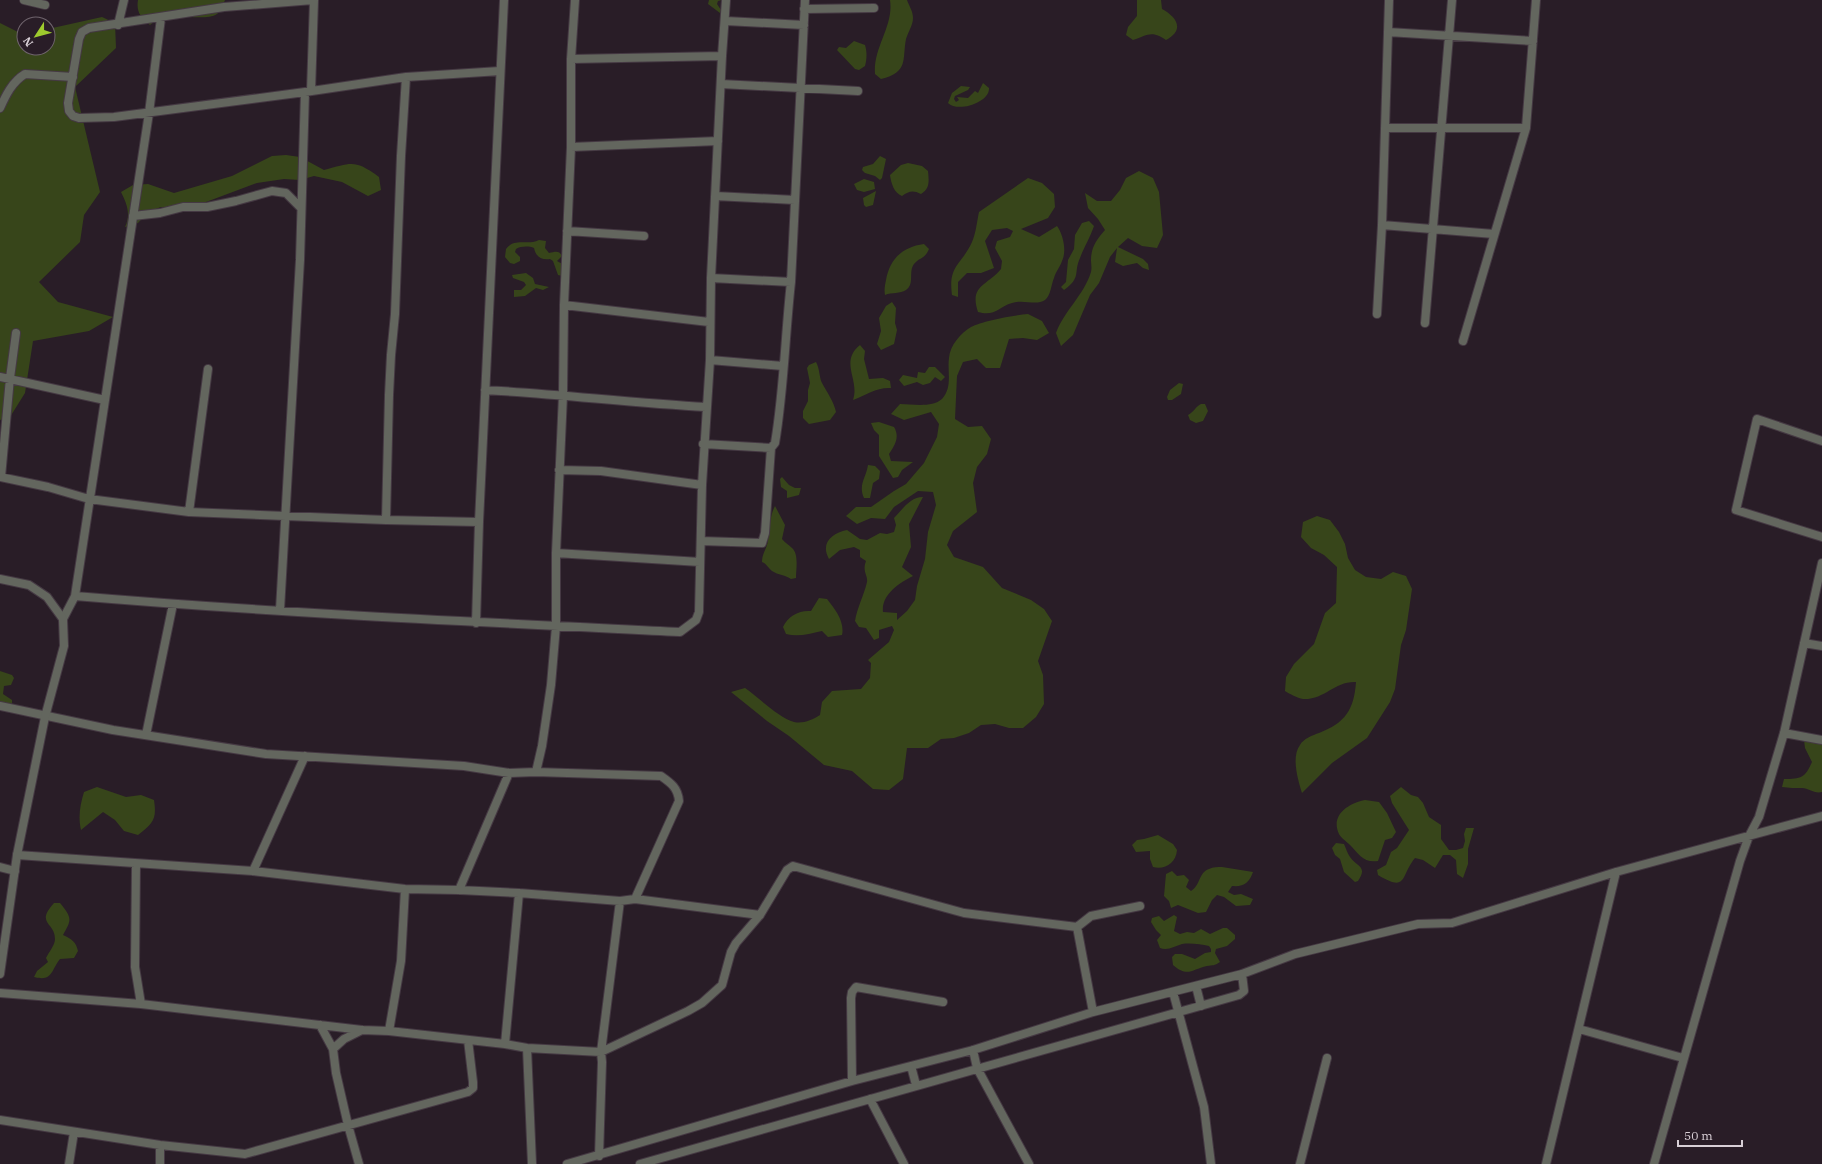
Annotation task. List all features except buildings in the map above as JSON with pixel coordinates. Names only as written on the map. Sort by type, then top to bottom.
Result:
[{"type":"street","points":[[24,0],[46,5]]},
{"type":"street","points":[[118,25],[124,0]]},
{"type":"street","points":[[280,610],[301,208],[308,91],[314,0],[224,7],[118,25],[89,28],[82,32],[79,39],[68,104],[69,111],[73,116],[79,118],[149,113],[308,91],[406,77],[500,72]]},
{"type":"street","points":[[476,623],[479,522],[504,0]]},
{"type":"street","points":[[536,772],[542,746],[551,685],[556,626],[558,470],[563,395],[564,305],[571,147],[571,59],[575,0]]},
{"type":"street","points":[[75,596],[222,609],[280,610],[476,623],[680,632],[696,620],[700,612],[702,485],[710,360],[711,278],[726,0]]},
{"type":"street","points":[[701,541],[762,543],[765,533],[771,448],[775,443],[782,396],[783,366],[791,282],[805,0]]},
{"type":"street","points":[[1377,314],[1382,225],[1389,0]]},
{"type":"street","points":[[1425,323],[1452,0]]},
{"type":"street","points":[[1464,341],[1526,128],[1536,0]]},
{"type":"street","points":[[804,9],[874,8]]},
{"type":"street","points":[[0,974],[17,855],[45,716],[64,646],[63,619],[75,596],[149,113],[161,18]]},
{"type":"street","points":[[726,21],[804,25]]},
{"type":"street","points":[[1388,32],[1533,41]]},
{"type":"street","points":[[571,59],[722,56]]},
{"type":"street","points":[[0,108],[14,82],[25,74],[73,77]]},
{"type":"street","points":[[386,520],[389,395],[395,314],[400,156],[406,77]]},
{"type":"street","points":[[721,84],[858,91]]},
{"type":"street","points":[[1385,128],[1526,128]]},
{"type":"street","points":[[571,147],[718,141]]},
{"type":"street","points":[[133,216],[160,213],[183,207],[207,207],[272,191],[286,193],[301,208]]},
{"type":"street","points":[[715,196],[795,200]]},
{"type":"street","points":[[1382,225],[1494,234]]},
{"type":"street","points":[[567,231],[644,236]]},
{"type":"street","points":[[711,278],[791,282]]},
{"type":"street","points":[[564,305],[710,322]]},
{"type":"street","points":[[16,333],[10,378],[1,477],[48,487],[89,499],[189,512],[386,520],[479,522]]},
{"type":"street","points":[[710,360],[783,366]]},
{"type":"street","points":[[189,512],[208,369]]},
{"type":"street","points":[[0,376],[105,400]]},
{"type":"street","points":[[485,390],[563,395],[644,404],[706,407]]},
{"type":"street","points":[[1822,441],[1757,419],[1736,510],[1822,536]]},
{"type":"street","points":[[704,444],[771,448]]},
{"type":"street","points":[[558,470],[601,471],[702,485]]},
{"type":"street","points":[[556,552],[700,562]]},
{"type":"street","points":[[1654,1164],[1740,861],[1749,836],[1759,817],[1784,733],[1822,563]]},
{"type":"street","points":[[0,579],[29,585],[47,597],[63,619]]},
{"type":"street","points":[[146,735],[173,604]]},
{"type":"street","points":[[1804,643],[1822,646]]},
{"type":"street","points":[[0,706],[146,735],[266,754],[464,766],[509,773],[536,772],[661,776],[672,783],[678,792],[679,800],[635,899]]},
{"type":"street","points":[[1784,733],[1822,740]]},
{"type":"street","points":[[253,871],[305,756]]},
{"type":"street","points":[[459,890],[509,773]]},
{"type":"street","points":[[572,1163],[852,1081],[973,1050],[1093,1012],[1242,974],[1295,954],[1418,924],[1452,923],[1616,872],[1822,816]]},
{"type":"street","points":[[17,855],[253,871],[405,889],[519,893],[620,902],[635,899],[760,915]]},
{"type":"street","points":[[136,864],[135,968],[141,1004]]},
{"type":"street","points":[[0,993],[141,1004],[362,1030],[389,1031],[505,1044],[527,1048],[601,1052],[688,1011],[702,1003],[719,989],[722,985],[734,948],[760,915],[787,870],[793,866],[964,913],[1077,927],[1091,916],[1140,906]]},
{"type":"street","points":[[0,867],[15,871]]},
{"type":"street","points":[[1546,1164],[1616,872]]},
{"type":"street","points":[[389,1031],[401,961],[405,889]]},
{"type":"street","points":[[505,1044],[519,893]]},
{"type":"street","points":[[599,1156],[601,1052],[620,902]]},
{"type":"street","points":[[1077,927],[1093,1012]]},
{"type":"street","points":[[640,1164],[658,1162],[916,1085],[1242,994],[1244,991],[1242,974]]},
{"type":"street","points":[[1196,986],[1201,1006]]},
{"type":"street","points":[[852,1081],[851,998],[852,992],[856,988],[943,1002]]},
{"type":"street","points":[[1173,992],[1204,1108],[1211,1164]]},
{"type":"street","points":[[320,1025],[333,1049],[336,1073],[359,1164]]},
{"type":"street","points":[[1579,1029],[1683,1058]]},
{"type":"street","points":[[333,1049],[344,1039],[362,1030]]},
{"type":"street","points":[[0,1120],[160,1144],[245,1154],[468,1092],[473,1088],[474,1082],[468,1040]]},
{"type":"street","points":[[527,1048],[532,1164]]},
{"type":"street","points":[[973,1050],[977,1068],[1029,1164]]},
{"type":"street","points":[[1300,1164],[1327,1058]]},
{"type":"street","points":[[911,1066],[916,1085]]},
{"type":"street","points":[[870,1099],[904,1164]]},
{"type":"street","points":[[69,1164],[74,1132]]},
{"type":"street","points":[[160,1144],[160,1164]]},
{"type":"green space","points":[[138,0],[225,0],[219,12],[211,16],[165,18],[157,20],[150,25],[140,14]]},
{"type":"green space","points":[[709,0],[722,0],[718,1],[717,4],[721,10],[720,13],[708,4]]},
{"type":"green space","points":[[890,0],[907,0],[912,13],[913,21],[906,39],[904,59],[900,69],[896,73],[881,79],[875,74],[875,64],[889,19]]},
{"type":"green space","points":[[1137,0],[1161,0],[1162,9],[1172,16],[1177,24],[1176,32],[1166,40],[1153,34],[1133,40],[1126,35],[1128,27],[1137,16]]},
{"type":"green space","points":[[102,17],[115,23],[116,48],[75,87],[100,192],[84,215],[80,242],[39,282],[58,302],[113,317],[89,331],[33,341],[25,393],[10,417],[0,420],[0,23],[16,31],[16,56],[56,56],[56,27]]},
{"type":"green space","points":[[854,41],[865,45],[866,50],[865,66],[859,70],[855,69],[837,50],[839,47],[846,48]]},
{"type":"green space","points":[[983,83],[989,88],[988,93],[979,102],[959,107],[948,103],[952,93],[961,86],[970,87],[968,90],[955,96],[954,99],[956,102],[959,100],[957,97],[968,98],[975,91],[978,93]]},
{"type":"green space","points":[[286,155],[300,157],[324,170],[347,164],[364,167],[379,177],[381,190],[368,196],[342,182],[314,176],[300,180],[284,179],[257,183],[190,208],[175,210],[161,207],[148,212],[138,223],[125,227],[128,218],[128,209],[121,192],[133,185],[148,184],[174,193],[232,176],[272,156]]},
{"type":"green space","points":[[880,156],[886,159],[882,178],[880,180],[862,170],[863,167],[873,164]]},
{"type":"green space","points":[[908,163],[922,166],[928,171],[929,181],[926,190],[921,194],[911,192],[902,196],[897,193],[893,187],[890,175],[901,165]]},
{"type":"green space","points":[[1139,171],[1153,178],[1159,192],[1163,235],[1157,248],[1142,246],[1128,238],[1118,247],[1143,259],[1148,264],[1149,270],[1143,268],[1137,263],[1123,266],[1115,262],[1117,248],[1110,257],[1099,283],[1090,295],[1073,335],[1061,346],[1056,333],[1064,317],[1088,280],[1091,270],[1091,255],[1093,247],[1105,230],[1088,208],[1085,193],[1097,201],[1111,201],[1120,190],[1126,178]]},
{"type":"green space","points":[[1028,178],[1042,183],[1054,194],[1055,207],[1048,218],[1021,229],[1039,237],[1057,226],[1064,243],[1062,261],[1049,295],[1045,300],[1041,302],[1016,302],[993,312],[978,312],[976,296],[978,291],[1001,269],[1002,261],[995,248],[997,241],[1010,237],[1013,231],[1007,228],[992,230],[985,241],[994,268],[981,273],[967,273],[958,282],[958,297],[952,295],[951,285],[954,271],[972,242],[979,212]]},
{"type":"green space","points":[[864,179],[874,182],[875,189],[864,192],[857,190],[854,184]]},
{"type":"green space","points":[[876,191],[873,205],[866,207],[864,205],[863,198]]},
{"type":"green space","points":[[1089,221],[1094,226],[1091,235],[1078,263],[1075,278],[1070,286],[1064,290],[1061,287],[1066,282],[1068,260],[1074,249],[1075,235],[1082,223]]},
{"type":"green space","points":[[539,240],[546,241],[545,248],[549,253],[557,252],[561,254],[562,256],[557,261],[564,265],[562,276],[558,275],[553,261],[539,257],[534,248],[520,247],[516,249],[515,252],[520,257],[520,261],[514,264],[510,263],[505,257],[506,249],[513,243],[535,242]]},
{"type":"green space","points":[[924,244],[929,249],[926,255],[912,267],[909,287],[901,292],[885,295],[888,272],[894,260],[904,251]]},
{"type":"green space","points":[[526,273],[533,278],[535,284],[549,287],[543,290],[536,288],[525,296],[514,297],[514,290],[521,290],[526,285],[524,282],[513,278],[512,275]]},
{"type":"green space","points":[[892,302],[896,308],[895,323],[897,330],[894,344],[881,350],[877,344],[881,331],[879,318],[886,306]]},
{"type":"green space","points":[[1028,314],[1042,321],[1049,333],[1037,340],[1023,338],[1009,339],[1000,368],[986,368],[977,359],[963,362],[957,376],[955,419],[968,427],[982,426],[991,439],[987,454],[977,467],[973,483],[977,512],[953,531],[947,545],[954,557],[983,567],[1002,588],[1031,600],[1044,609],[1052,621],[1038,661],[1043,675],[1044,704],[1036,717],[1023,728],[1009,728],[995,724],[981,725],[969,733],[954,738],[941,739],[928,748],[907,748],[903,779],[889,790],[873,789],[852,771],[824,765],[789,736],[767,721],[731,692],[745,688],[788,720],[794,722],[804,722],[820,715],[822,702],[832,691],[861,689],[870,678],[871,663],[868,660],[889,642],[894,630],[892,626],[879,630],[879,638],[874,640],[866,628],[859,627],[855,621],[867,582],[865,571],[866,561],[860,557],[860,550],[854,547],[840,550],[829,559],[826,548],[827,544],[832,536],[847,530],[860,539],[867,540],[880,533],[887,534],[894,532],[896,525],[894,518],[910,501],[923,497],[909,524],[911,547],[902,567],[913,576],[892,590],[883,606],[883,612],[897,613],[897,620],[907,611],[915,600],[917,586],[925,559],[928,532],[936,505],[933,492],[918,491],[894,507],[885,519],[871,518],[857,524],[846,516],[856,507],[871,507],[906,484],[924,463],[937,437],[939,424],[931,412],[904,420],[891,414],[900,404],[927,405],[938,402],[942,399],[949,384],[951,349],[960,336],[976,325],[1007,317]]},
{"type":"green space","points":[[860,345],[865,351],[864,359],[869,379],[883,378],[890,381],[891,388],[876,390],[853,400],[854,385],[850,365],[854,351]]},
{"type":"green space","points":[[816,362],[821,381],[836,412],[830,420],[809,424],[803,418],[803,411],[808,401],[808,390],[810,383],[807,368],[809,365]]},
{"type":"green space","points":[[929,367],[935,367],[945,377],[941,381],[935,377],[930,383],[923,385],[917,382],[904,386],[899,380],[903,375],[917,378],[918,372],[925,373]]},
{"type":"green space","points":[[1179,383],[1183,384],[1181,394],[1172,400],[1168,400],[1167,397],[1170,390]]},
{"type":"green space","points":[[1201,404],[1205,404],[1208,411],[1203,421],[1196,423],[1190,420],[1188,415]]},
{"type":"green space","points":[[879,422],[894,427],[897,434],[896,441],[889,454],[891,461],[913,462],[902,470],[898,477],[893,478],[879,456],[879,435],[874,430],[871,423]]},
{"type":"green space","points":[[868,465],[875,466],[880,471],[879,479],[873,483],[870,498],[864,498],[862,493],[862,485]]},
{"type":"green space","points":[[782,477],[789,485],[795,488],[801,488],[799,495],[787,498],[787,491],[781,487],[780,479]]},
{"type":"green space","points":[[775,506],[785,525],[782,539],[796,554],[796,578],[791,579],[774,572],[762,562]]},
{"type":"green space","points":[[1317,516],[1330,520],[1339,532],[1345,544],[1348,558],[1355,570],[1366,577],[1381,579],[1393,572],[1406,576],[1412,589],[1406,630],[1401,645],[1395,689],[1390,702],[1367,738],[1332,763],[1302,793],[1296,769],[1297,750],[1301,743],[1306,739],[1328,729],[1342,720],[1350,708],[1353,700],[1356,682],[1342,684],[1311,699],[1303,699],[1285,691],[1286,677],[1294,664],[1314,644],[1325,613],[1336,603],[1337,567],[1324,555],[1311,548],[1301,537],[1303,522]]},
{"type":"green space","points":[[819,598],[827,599],[836,611],[842,625],[842,635],[828,637],[822,631],[799,635],[786,634],[783,627],[785,623],[794,614],[811,611]]},
{"type":"green space","points":[[0,671],[12,675],[14,678],[11,685],[4,686],[3,694],[12,700],[10,705],[0,703]]},
{"type":"green space","points":[[1804,740],[1822,740],[1822,792],[1816,792],[1805,788],[1782,787],[1784,779],[1795,779],[1802,776],[1805,774],[1812,762],[1805,748]]},
{"type":"green space","points":[[97,787],[126,797],[141,795],[154,800],[155,812],[153,820],[138,835],[124,831],[115,820],[103,812],[81,830],[80,811],[84,792]]},
{"type":"green space","points":[[1401,787],[1411,795],[1418,797],[1423,803],[1429,817],[1441,825],[1441,839],[1449,850],[1463,848],[1466,828],[1474,828],[1468,849],[1468,864],[1463,878],[1457,874],[1456,860],[1450,855],[1443,855],[1435,868],[1423,860],[1415,858],[1405,876],[1399,882],[1388,880],[1378,875],[1377,870],[1386,865],[1391,852],[1397,848],[1409,830],[1392,803],[1390,796]]},
{"type":"green space","points":[[1365,800],[1379,802],[1387,813],[1396,832],[1392,838],[1385,840],[1378,861],[1369,861],[1362,857],[1341,837],[1337,827],[1339,816],[1347,807]]},
{"type":"green space","points":[[1158,835],[1173,844],[1177,850],[1175,859],[1172,862],[1166,866],[1157,868],[1153,867],[1150,859],[1150,851],[1136,852],[1132,845],[1137,840]]},
{"type":"green space","points":[[1336,843],[1344,844],[1350,857],[1362,869],[1361,876],[1358,881],[1355,882],[1344,872],[1340,859],[1335,855],[1332,848]]},
{"type":"green space","points":[[1222,867],[1253,872],[1246,884],[1232,886],[1228,892],[1234,895],[1241,894],[1253,899],[1250,905],[1236,906],[1224,897],[1217,895],[1212,900],[1206,912],[1198,913],[1178,905],[1171,908],[1169,901],[1164,896],[1166,874],[1172,871],[1177,876],[1184,875],[1189,880],[1186,887],[1191,891],[1196,886],[1205,871],[1212,868]]},
{"type":"green space","points":[[54,903],[60,903],[69,915],[69,922],[63,935],[73,941],[78,951],[74,958],[60,959],[51,974],[45,978],[34,977],[37,971],[48,962],[46,958],[55,941],[54,933],[46,919],[46,915]]},
{"type":"green space","points":[[1174,915],[1177,917],[1174,931],[1180,934],[1187,932],[1194,933],[1201,929],[1210,934],[1223,928],[1227,928],[1235,935],[1235,939],[1227,946],[1216,949],[1215,953],[1220,962],[1215,965],[1202,967],[1190,972],[1178,969],[1173,965],[1172,957],[1175,954],[1182,954],[1195,959],[1205,953],[1211,952],[1209,946],[1196,944],[1182,944],[1166,949],[1160,948],[1157,940],[1161,935],[1151,922],[1152,918],[1159,916],[1164,921]]}]
